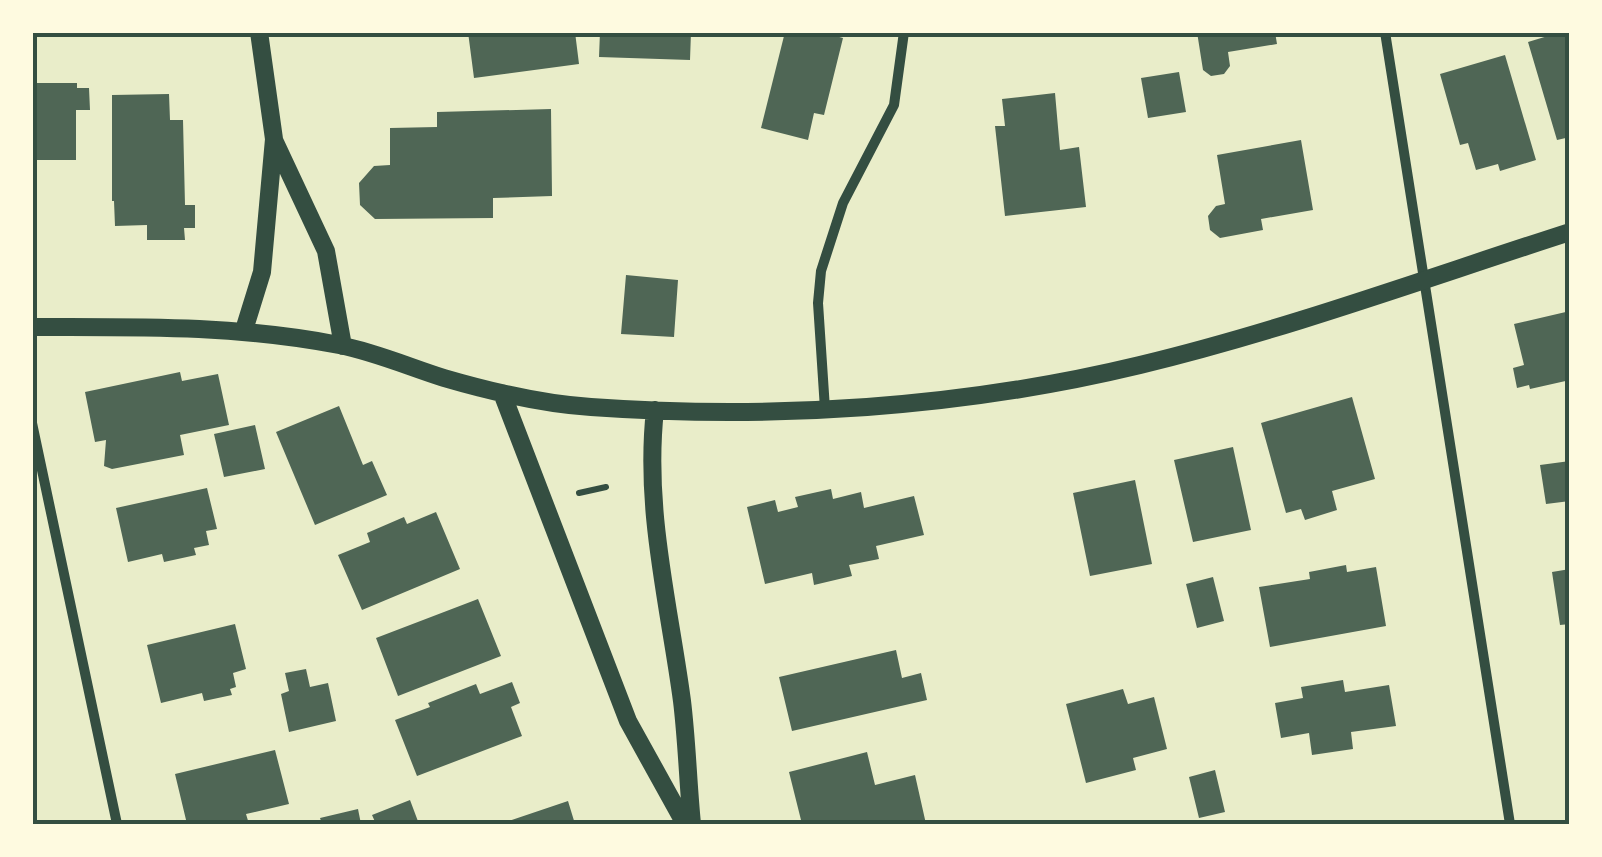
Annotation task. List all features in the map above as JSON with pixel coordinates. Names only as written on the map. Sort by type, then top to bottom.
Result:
[{"type":"street","points":[[244,330],[262,272],[274,139],[259,32]]},
{"type":"street","points":[[825,409],[818,303],[821,271],[842,203],[894,104],[904,32]]},
{"type":"street","points":[[1385,32],[1510,824]]},
{"type":"street","points":[[274,139],[326,251],[343,346]]},
{"type":"street","points":[[32,327],[244,330],[343,346],[502,393],[588,407],[825,409],[991,393],[1120,370],[1239,338],[1570,232]]},
{"type":"street","points":[[502,393],[628,721],[688,824]]},
{"type":"street","points":[[655,410],[650,457],[657,552],[682,702],[688,824]]},
{"type":"street","points":[[32,423],[117,824]]},
{"type":"path","points":[[579,492],[606,487]]},
{"type":"building","points":[[468,32],[575,32],[579,64],[474,78]]},
{"type":"building","points":[[600,32],[691,32],[690,60],[599,57]]},
{"type":"building","points":[[785,32],[821,32],[843,38],[824,115],[814,113],[808,140],[761,128]]},
{"type":"building","points":[[1197,32],[1275,32],[1277,44],[1228,52],[1230,66],[1224,74],[1211,76],[1203,70]]},
{"type":"building","points":[[1570,32],[1570,137],[1557,140],[1528,42]]},
{"type":"building","points":[[1505,55],[1536,160],[1500,171],[1498,164],[1476,170],[1468,143],[1460,145],[1440,74]]},
{"type":"building","points":[[1179,72],[1186,112],[1148,118],[1141,78]]},
{"type":"building","points":[[32,83],[77,83],[77,88],[89,88],[90,110],[76,110],[76,160],[33,160]]},
{"type":"building","points":[[1055,93],[1060,150],[1079,147],[1086,207],[1005,216],[995,126],[1005,126],[1002,99]]},
{"type":"building","points":[[169,94],[170,120],[183,120],[185,205],[195,205],[195,228],[184,228],[185,240],[147,240],[147,225],[115,226],[112,95]]},
{"type":"building","points":[[551,109],[552,196],[493,198],[493,218],[375,219],[360,205],[359,183],[374,166],[390,165],[390,128],[437,127],[437,112]]},
{"type":"building","points":[[1301,140],[1313,210],[1261,219],[1263,230],[1220,238],[1210,230],[1208,216],[1216,206],[1225,204],[1217,155]]},
{"type":"building","points":[[626,275],[678,280],[674,337],[621,334]]},
{"type":"building","points":[[1570,311],[1570,380],[1517,388],[1513,368],[1524,365],[1514,324]]},
{"type":"building","points":[[180,372],[182,381],[218,374],[229,425],[180,435],[184,455],[112,469],[104,466],[106,440],[95,442],[85,392]]},
{"type":"building","points":[[1352,397],[1375,479],[1332,491],[1337,510],[1305,520],[1301,509],[1286,513],[1261,423]]},
{"type":"building","points":[[339,406],[363,465],[372,461],[387,495],[315,525],[276,432]]},
{"type":"building","points":[[255,425],[265,469],[224,477],[214,434]]},
{"type":"building","points":[[1233,447],[1251,530],[1193,542],[1174,460]]},
{"type":"building","points":[[1570,461],[1570,501],[1546,504],[1540,465]]},
{"type":"building","points":[[1135,480],[1152,564],[1090,576],[1073,493]]},
{"type":"building","points":[[207,488],[217,529],[206,531],[209,545],[194,548],[196,555],[164,562],[162,554],[128,562],[116,508]]},
{"type":"building","points":[[831,489],[833,499],[861,492],[864,508],[914,496],[924,535],[876,546],[879,559],[849,565],[852,576],[814,585],[812,573],[765,584],[747,507],[775,500],[778,512],[798,507],[795,497]]},
{"type":"building","points":[[436,512],[460,569],[362,610],[338,555],[370,542],[367,533],[404,517],[407,524]]},
{"type":"building","points":[[1346,565],[1347,572],[1376,567],[1386,626],[1270,647],[1259,587],[1310,579],[1309,572]]},
{"type":"building","points":[[1570,569],[1570,624],[1560,625],[1552,572]]},
{"type":"building","points":[[1213,577],[1224,621],[1197,628],[1186,584]]},
{"type":"building","points":[[478,599],[501,656],[398,696],[376,638]]},
{"type":"building","points":[[235,624],[246,669],[233,673],[236,687],[230,689],[232,695],[204,701],[202,693],[161,703],[147,645]]},
{"type":"building","points":[[896,650],[902,678],[921,673],[927,700],[792,731],[779,677]]},
{"type":"building","points":[[306,669],[310,687],[328,683],[336,721],[289,732],[281,694],[289,691],[285,673]]},
{"type":"building","points":[[1343,680],[1345,692],[1389,685],[1396,726],[1351,732],[1353,749],[1312,755],[1309,733],[1281,738],[1275,703],[1303,698],[1301,687]]},
{"type":"building","points":[[512,682],[520,703],[511,707],[522,736],[417,776],[395,720],[476,684],[480,694]]},
{"type":"building","points":[[1123,689],[1128,704],[1154,697],[1167,749],[1133,758],[1136,770],[1086,783],[1066,704]]},
{"type":"building","points":[[275,750],[289,804],[246,814],[249,824],[187,824],[175,774]]},
{"type":"building","points":[[867,752],[875,785],[915,775],[926,824],[802,824],[789,772]]},
{"type":"building","points":[[1215,770],[1225,812],[1199,818],[1189,777]]},
{"type":"building","points":[[410,800],[419,824],[376,824],[372,815]]},
{"type":"building","points":[[568,801],[575,824],[500,824]]},
{"type":"building","points":[[358,809],[361,824],[322,824],[320,818]]}]
